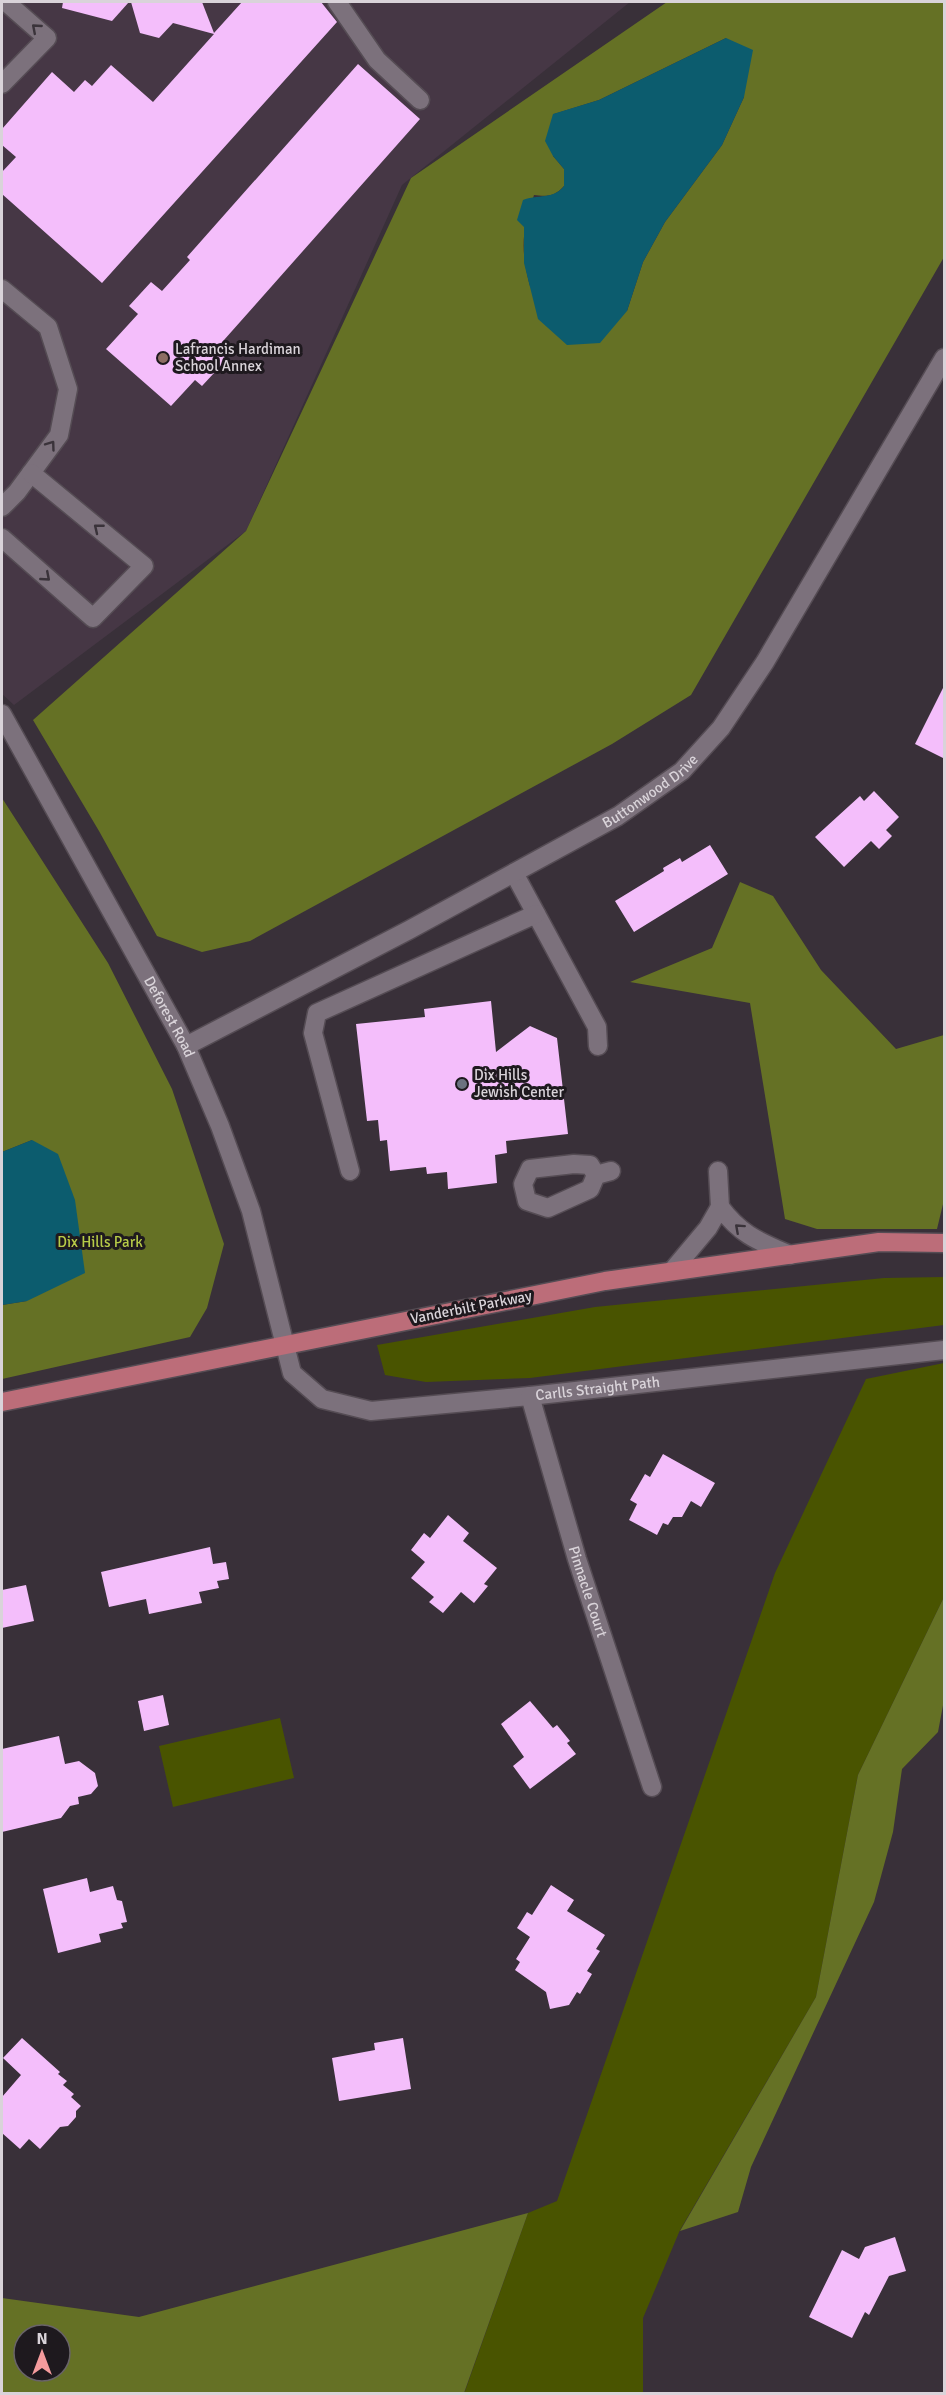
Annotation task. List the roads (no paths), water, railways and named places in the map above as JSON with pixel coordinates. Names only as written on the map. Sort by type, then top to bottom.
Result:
[{"type":"main road","name":"Vanderbilt Parkway","points":[[2,1402],[605,1281],[879,1242],[945,1243]]},
{"type":"street","points":[[2,84],[47,38],[6,2]]},
{"type":"street","points":[[337,2],[377,60],[420,100]]},
{"type":"street","points":[[2,288],[48,327],[68,389],[59,435],[17,492],[2,507]]},
{"type":"street","name":"Buttonwood Drive","points":[[186,1046],[409,930],[618,816],[682,771],[721,728],[765,662],[945,358]]},
{"type":"street","points":[[2,538],[93,618],[144,566],[31,473]]},
{"type":"street","name":"Deforest Road","points":[[2,714],[186,1046],[220,1126],[251,1211],[286,1344]]},
{"type":"street","points":[[514,873],[597,1027],[598,1046]]},
{"type":"street","points":[[350,1171],[313,1034],[317,1014],[536,914]]},
{"type":"street","points":[[718,1171],[720,1207],[729,1220],[747,1236],[790,1255]]},
{"type":"street","points":[[672,1271],[708,1228],[720,1207]]},
{"type":"street","name":"Carlls Straight Path","points":[[286,1344],[292,1373],[322,1399],[370,1411],[530,1396],[945,1350]]},
{"type":"street","name":"Pinnacle Court","points":[[530,1396],[577,1559],[651,1787]]},
{"type":"water","points":[[726,38],[753,50],[744,97],[722,145],[665,222],[643,262],[627,311],[600,343],[567,345],[538,319],[524,263],[524,227],[517,220],[523,200],[550,195],[564,186],[564,169],[553,156],[545,141],[553,114],[599,100]]},
{"type":"water","points":[[32,1140],[58,1154],[75,1200],[85,1273],[27,1301],[2,1305],[2,1152]]},
{"type":"place","name":"Lafrancis Hardiman School Annex","points":[[163,358]]},
{"type":"place","name":"Dix Hills Jewish Center","points":[[462,1084]]},
{"type":"park label","name":"Dix Hills Park","points":[[100,1242]]}]
